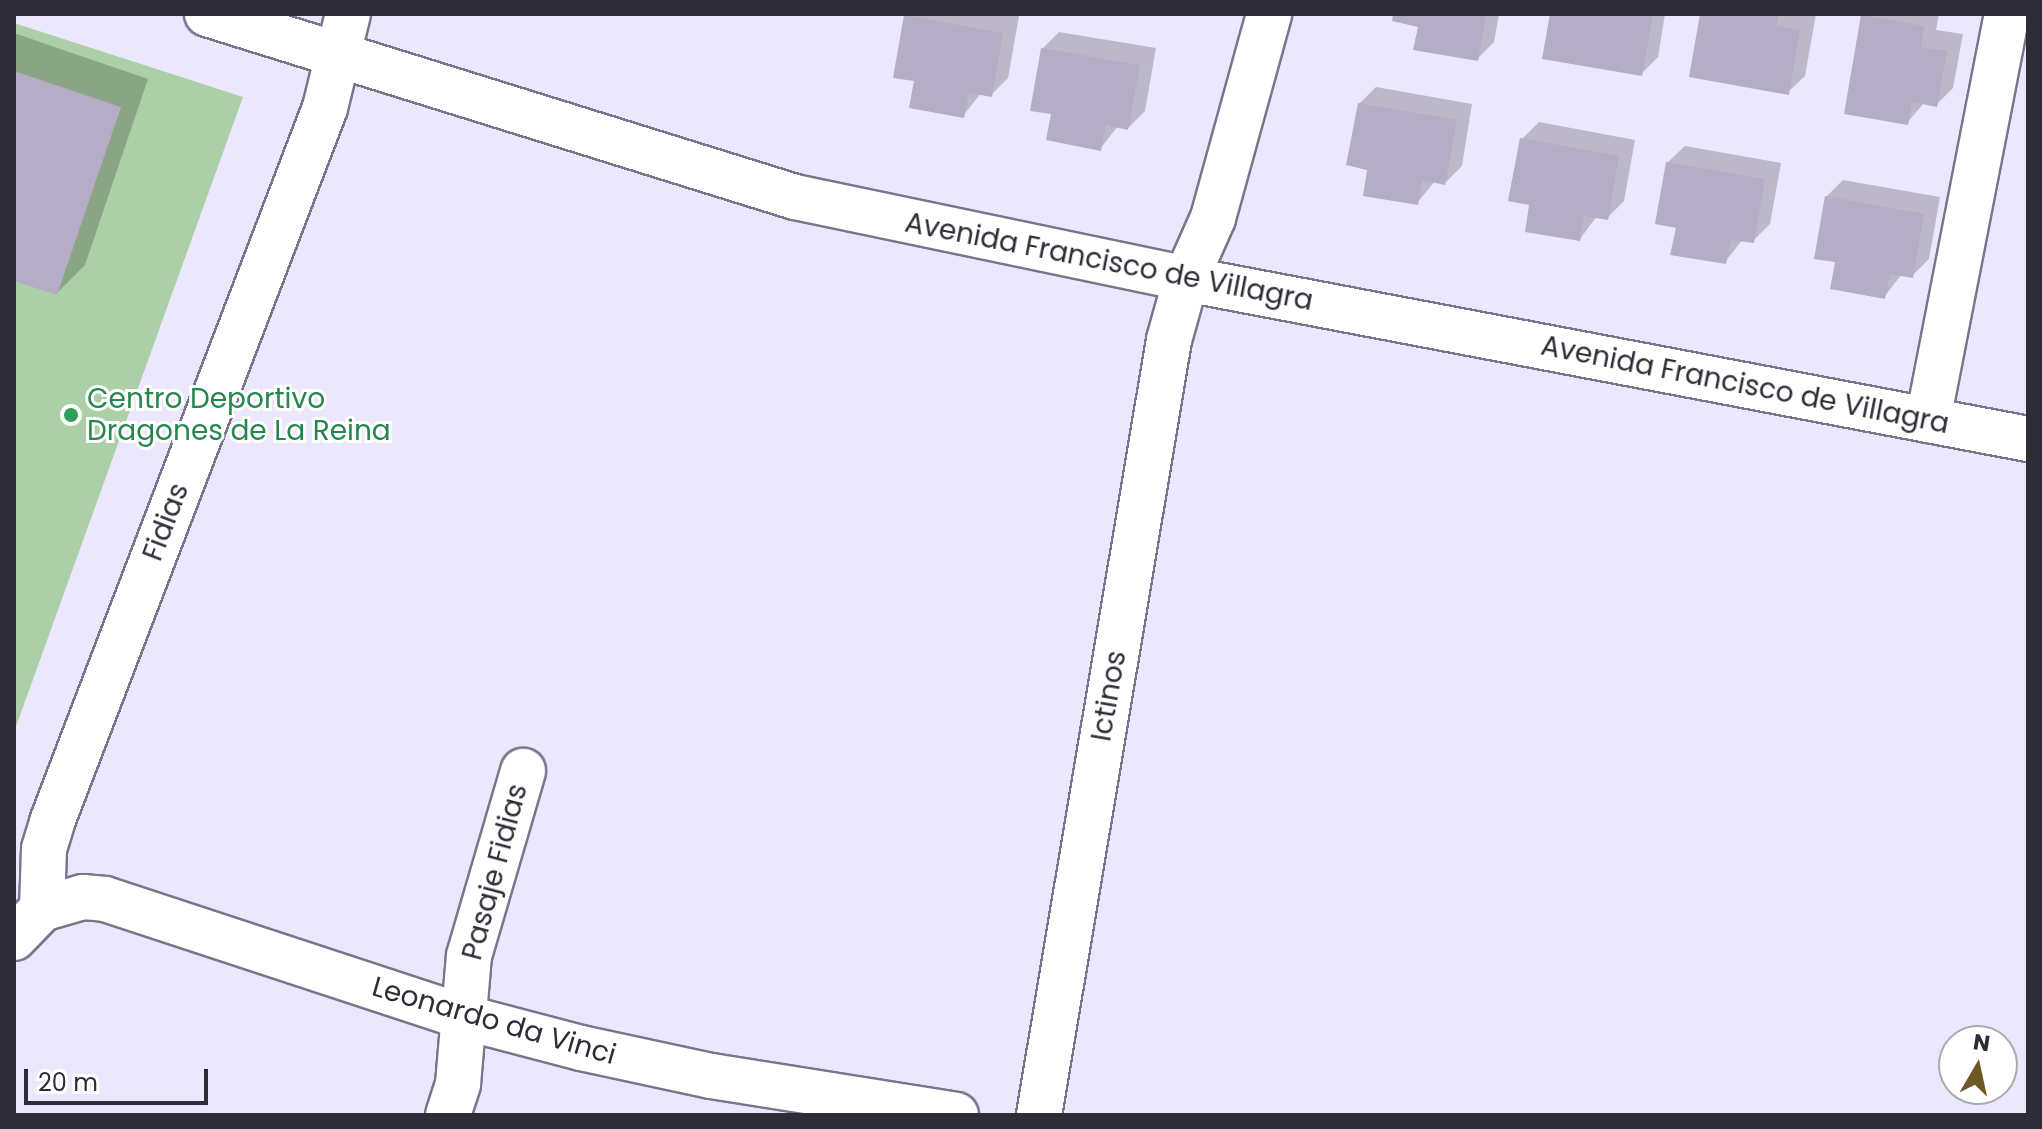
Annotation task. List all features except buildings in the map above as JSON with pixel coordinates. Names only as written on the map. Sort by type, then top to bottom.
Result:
[{"type":"street","name":"Avenida Francisco de Villagra","points":[[207,14],[343,34],[795,197],[1186,279],[2028,439]]},
{"type":"street","name":"Ictinos","points":[[1039,1115],[1167,355],[1186,279],[1213,218],[1269,14]]},
{"type":"street","points":[[1928,420],[2007,14]]},
{"type":"street","name":"Fidias","points":[[28,923],[52,822],[325,108],[343,34]]},
{"type":"street","name":"Pasaje Fidias","points":[[448,1115],[458,1084],[469,956],[523,771]]},
{"type":"street","name":"Leonardo da Vinci","points":[[28,923],[83,897],[105,899],[463,1017],[711,1076],[956,1115]]},
{"type":"green space","name":"Centro Deportivo Dragones de La Reina","points":[[14,23],[243,97],[14,732]]},
{"type":"place","name":"Centro Deportivo Dragones de La Reina","points":[[71,415]]}]
